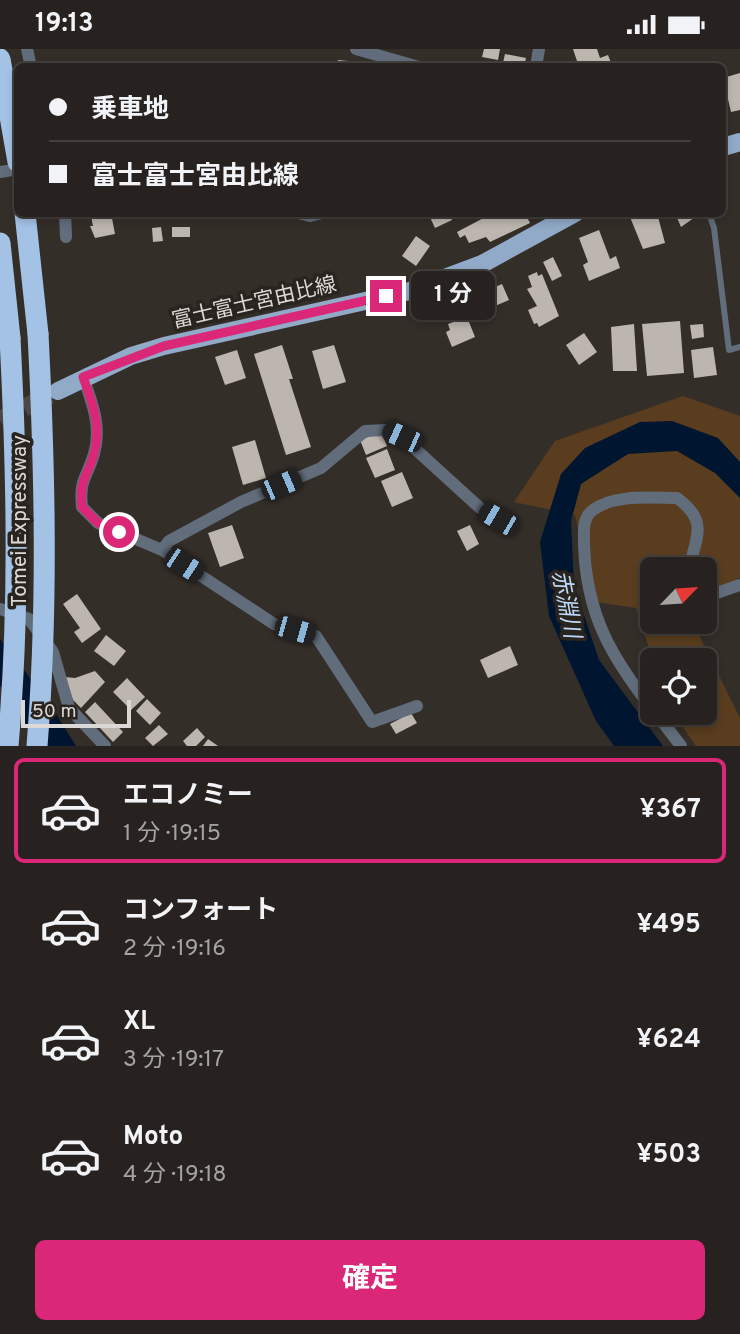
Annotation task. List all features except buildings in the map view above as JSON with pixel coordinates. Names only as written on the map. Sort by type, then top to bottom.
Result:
[{"type":"highway","points":[[0,59],[14,139]]},
{"type":"highway","name":"Tomei Expressway","points":[[25,217],[38,334],[45,474],[44,601],[37,746]]},
{"type":"highway","name":"Tomei Expressway","points":[[0,243],[10,338],[17,477],[8,746]]},
{"type":"main road","name":"富士富士宮由比線","points":[[58,391],[83,377],[164,346],[410,291],[482,264],[568,217]]},
{"type":"street","points":[[356,49],[405,63]]},
{"type":"street","points":[[65,217],[66,236]]},
{"type":"street","points":[[83,377],[97,417],[95,452],[80,486],[82,507],[98,523],[162,550],[274,624],[316,636],[372,722],[417,706]]},
{"type":"street","points":[[162,550],[169,541],[241,502],[321,468],[365,431],[387,430],[402,437],[480,508],[498,519]]},
{"type":"street","points":[[640,692],[609,650],[589,596],[584,524],[591,511],[604,504],[677,498],[691,508],[698,520],[699,531],[692,557]]},
{"type":"street","points":[[718,593],[740,585]]},
{"type":"street","points":[[0,609],[29,619],[53,652],[69,708],[105,746]]},
{"type":"street","points":[[665,725],[681,746]]},
{"type":"lane","points":[[710,217],[714,228],[729,350],[740,347]]},
{"type":"shaded area","points":[[683,396],[740,416],[740,577],[718,596],[718,557],[640,557],[640,620],[636,608],[595,602],[575,515],[514,502],[555,441]]},
{"type":"shaded area","points":[[644,634],[698,634],[705,648],[649,648]]},
{"type":"shaded area","points":[[717,672],[740,718],[740,746],[696,746],[681,725],[717,725]]},
{"type":"water","name":"赤淵川","points":[[672,421],[718,438],[740,462],[740,498],[715,473],[677,451],[628,454],[581,484],[571,521],[574,585],[599,660],[640,715],[640,725],[647,725],[663,746],[614,746],[596,721],[549,616],[540,542],[561,474],[585,448],[640,422]]},
{"type":"water","points":[[0,639],[48,701],[76,746],[40,746],[0,685]]},
{"type":"tunnel","points":[[0,420],[50,395]]},
{"type":"route","points":[[119,532],[98,523],[82,507],[80,486],[95,452],[97,417],[83,377],[131,356],[164,346],[386,296]]}]
